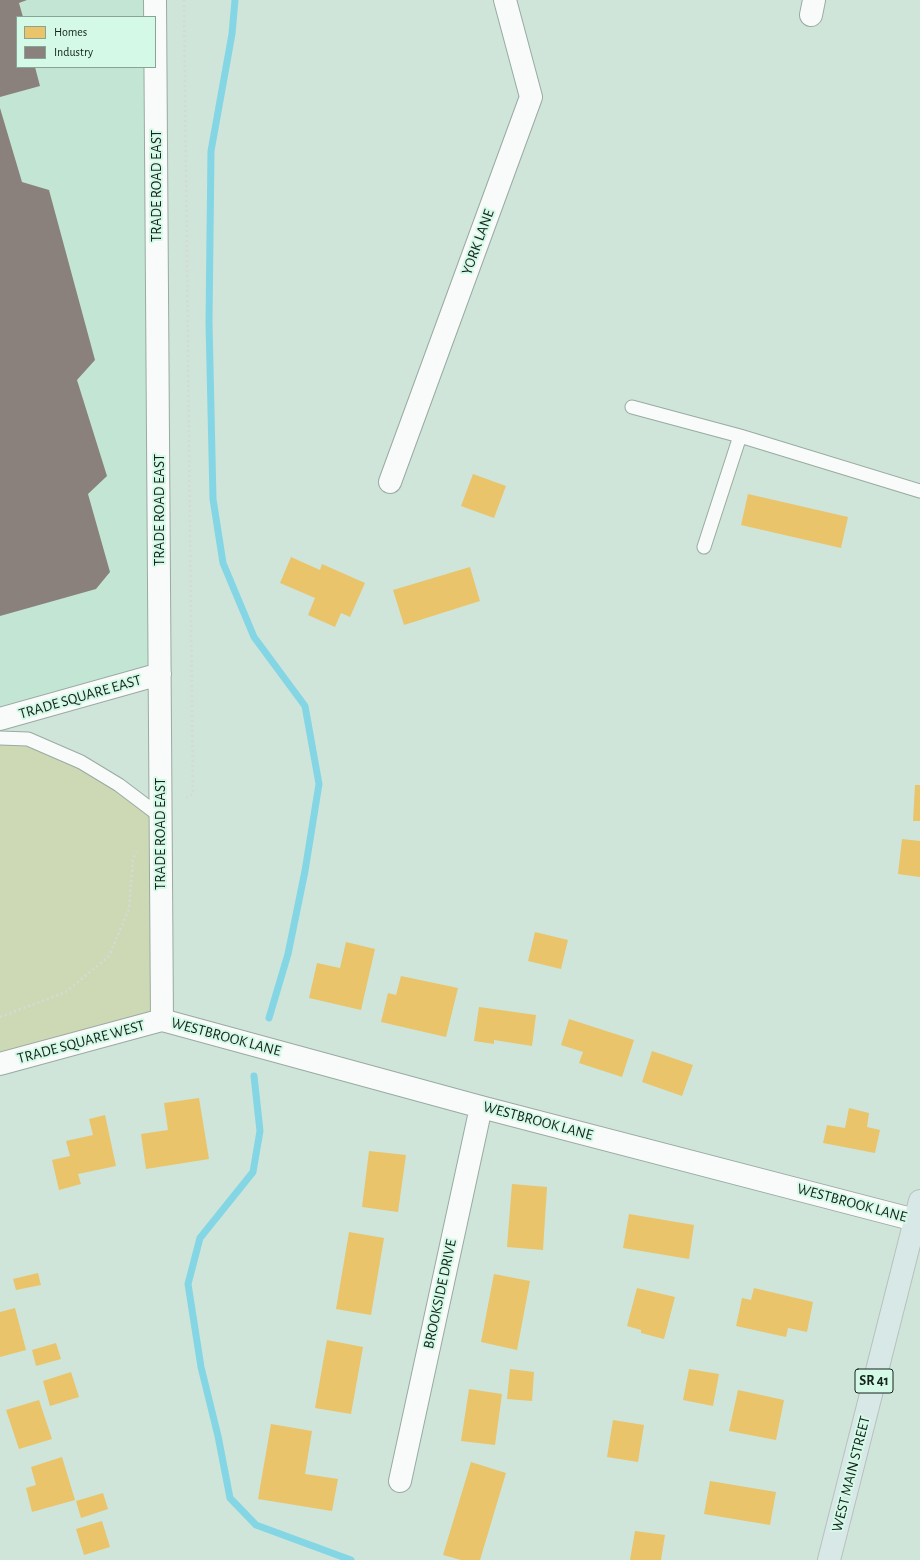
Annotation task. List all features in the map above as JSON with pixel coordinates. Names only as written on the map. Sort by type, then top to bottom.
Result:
[{"type":"main road","name":"WEST MAIN STREET","points":[[829,1560],[918,1211]]},
{"type":"street","name":"TRADE ROAD EAST","points":[[155,0],[155,16]]},
{"type":"street","name":"YORK LANE","points":[[390,482],[531,97],[505,0]]},
{"type":"street","name":"TRADE ROAD EAST","points":[[156,68],[162,1020]]},
{"type":"street","name":"TRADE SQUARE EAST","points":[[0,719],[160,674]]},
{"type":"street","name":"TRADE SQUARE WEST","points":[[0,1064],[162,1020]]},
{"type":"street","name":"WESTBROOK LANE","points":[[162,1020],[481,1106],[918,1211]]},
{"type":"street","name":"BROOKSIDE DRIVE","points":[[400,1481],[481,1106]]},
{"type":"lane","points":[[632,407],[740,436],[920,491]]},
{"type":"lane","points":[[704,548],[740,436]]},
{"type":"lane","points":[[0,738],[28,740],[81,762],[119,785],[160,816]]},
{"type":"shaded area","points":[[0,0],[155,0],[155,16],[16,16],[16,68],[156,68],[160,674],[0,719]]},
{"type":"shaded area","points":[[0,738],[28,739],[81,762],[160,816],[162,1020],[0,1064]]},
{"type":"building: Homes","points":[[473,474],[506,486],[494,518],[461,506]]},
{"type":"building: Homes","points":[[748,494],[848,517],[841,548],[741,525]]},
{"type":"building: Homes","points":[[291,557],[320,570],[322,564],[365,583],[350,617],[341,613],[335,627],[308,615],[315,598],[280,583]]},
{"type":"building: Homes","points":[[470,567],[480,601],[404,625],[393,590]]},
{"type":"building: Homes","points":[[915,785],[920,785],[920,821],[913,821]]},
{"type":"building: Homes","points":[[902,839],[920,841],[920,877],[898,874]]},
{"type":"building: Homes","points":[[535,932],[568,940],[561,969],[528,961]]},
{"type":"building: Homes","points":[[346,942],[375,949],[361,1010],[309,998],[317,963],[340,968]]},
{"type":"building: Homes","points":[[401,976],[458,988],[446,1037],[381,1022],[388,993],[396,995]]},
{"type":"building: Homes","points":[[479,1007],[536,1015],[532,1046],[494,1040],[494,1044],[474,1041]]},
{"type":"building: Homes","points":[[569,1019],[634,1040],[622,1077],[579,1063],[583,1052],[561,1045]]},
{"type":"building: Homes","points":[[652,1051],[693,1065],[682,1096],[642,1082]]},
{"type":"building: Homes","points":[[199,1098],[209,1159],[146,1169],[141,1134],[168,1130],[164,1103]]},
{"type":"building: Homes","points":[[849,1108],[869,1113],[867,1127],[880,1130],[875,1153],[823,1143],[827,1125],[845,1128]]},
{"type":"building: Homes","points":[[105,1115],[116,1166],[78,1174],[81,1184],[59,1190],[52,1160],[70,1156],[66,1141],[93,1135],[89,1119]]},
{"type":"building: Homes","points":[[369,1151],[406,1155],[398,1212],[362,1207]]},
{"type":"building: Homes","points":[[512,1184],[547,1187],[543,1250],[507,1247]]},
{"type":"building: Homes","points":[[629,1214],[694,1225],[689,1259],[623,1248]]},
{"type":"building: Homes","points":[[349,1232],[384,1238],[371,1315],[336,1309]]},
{"type":"building: Homes","points":[[38,1273],[41,1285],[16,1290],[13,1279]]},
{"type":"building: Homes","points":[[494,1274],[530,1281],[517,1350],[481,1342]]},
{"type":"building: Homes","points":[[637,1288],[675,1297],[664,1339],[641,1333],[641,1330],[627,1326]]},
{"type":"building: Homes","points":[[754,1288],[813,1302],[807,1332],[788,1328],[786,1337],[736,1326],[742,1298],[751,1300]]},
{"type":"building: Homes","points":[[15,1308],[26,1350],[0,1357],[0,1312]]},
{"type":"building: Homes","points":[[327,1340],[363,1347],[351,1414],[315,1408]]},
{"type":"building: Homes","points":[[56,1343],[61,1359],[36,1366],[32,1350]]},
{"type":"building: Homes","points":[[510,1369],[534,1372],[532,1401],[507,1399]]},
{"type":"building: Homes","points":[[689,1369],[719,1374],[713,1406],[683,1400]]},
{"type":"building: Homes","points":[[71,1372],[79,1397],[50,1406],[43,1381]]},
{"type":"building: Homes","points":[[469,1389],[502,1394],[495,1445],[461,1441]]},
{"type":"building: Homes","points":[[738,1390],[784,1400],[776,1440],[729,1431]]},
{"type":"building: Homes","points":[[39,1400],[52,1439],[19,1449],[6,1410]]},
{"type":"building: Homes","points":[[613,1420],[644,1425],[638,1462],[607,1457]]},
{"type":"building: Homes","points":[[271,1424],[312,1431],[305,1474],[338,1479],[332,1511],[258,1499]]},
{"type":"building: Homes","points":[[62,1457],[75,1500],[32,1512],[26,1488],[36,1485],[31,1467]]},
{"type":"building: Homes","points":[[471,1462],[506,1473],[480,1560],[461,1560],[443,1555]]},
{"type":"building: Homes","points":[[710,1481],[776,1492],[770,1525],[704,1514]]},
{"type":"building: Homes","points":[[103,1493],[108,1509],[81,1518],[76,1501]]},
{"type":"building: Homes","points":[[102,1521],[110,1547],[84,1555],[76,1529]]},
{"type":"building: Homes","points":[[635,1531],[665,1535],[661,1560],[630,1560]]},
{"type":"building: Industry","points":[[0,0],[27,0],[19,3],[23,16],[16,16],[16,68],[35,68],[40,86],[0,97]]},
{"type":"building: Industry","points":[[0,108],[22,182],[49,190],[95,360],[77,380],[107,476],[88,494],[110,572],[96,589],[0,616]]},
{"type":"waterway","points":[[235,0],[232,34],[211,151],[209,322],[213,499],[223,563],[254,637],[305,706],[319,784],[305,871],[288,954],[269,1018]]},
{"type":"waterway","points":[[254,1076],[260,1131],[253,1172],[200,1238],[188,1284],[201,1367],[218,1436],[230,1498],[256,1525],[351,1560]]}]
